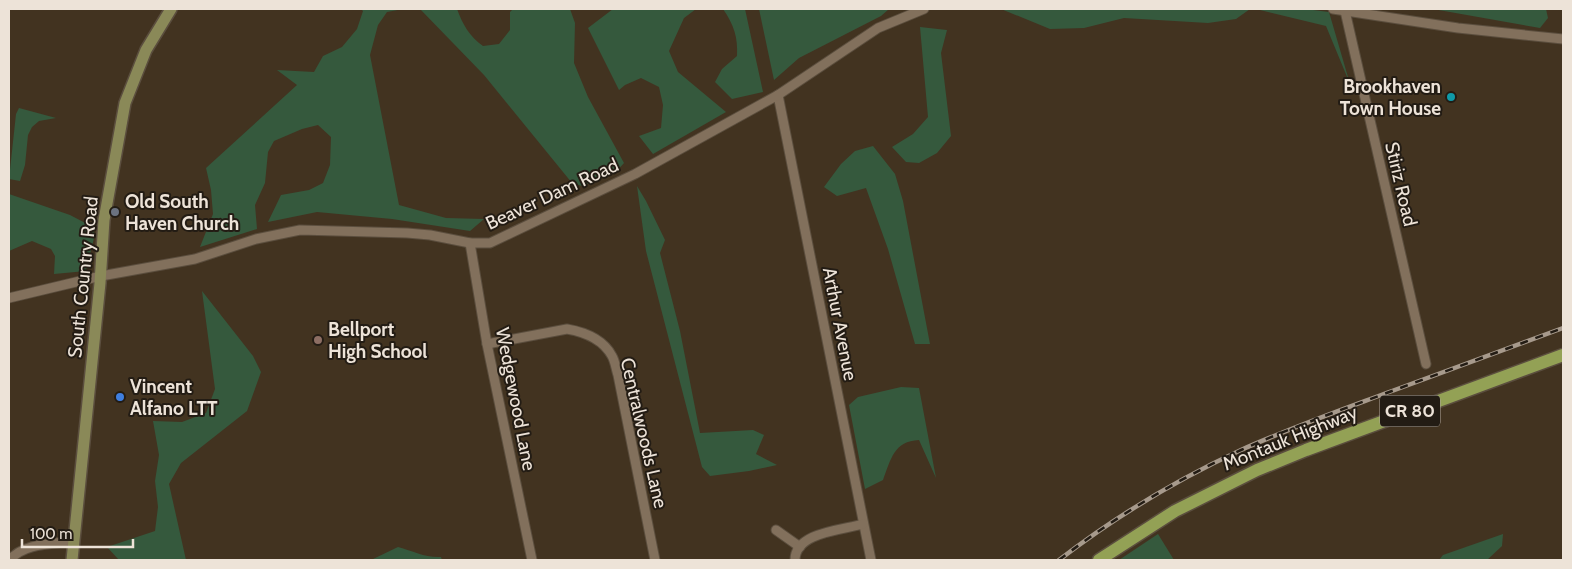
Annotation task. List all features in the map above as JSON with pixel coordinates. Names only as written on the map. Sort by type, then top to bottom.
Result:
[{"type":"main road","name":"South Country Road","points":[[72,560],[101,276],[104,220],[125,103],[146,50],[171,9]]},
{"type":"main road","name":"Montauk Highway","points":[[1099,560],[1175,511],[1266,466],[1563,355]]},
{"type":"street","name":"Beaver Dam Road","points":[[9,298],[101,276],[195,259],[256,238],[300,230],[415,234],[470,243],[490,243],[636,174],[778,95],[878,28],[924,9]]},
{"type":"street","points":[[1333,9],[1469,29],[1563,39]]},
{"type":"street","name":"Stiriz Road","points":[[1345,11],[1426,364]]},
{"type":"street","name":"Arthur Avenue","points":[[778,95],[871,560]]},
{"type":"street","name":"Wedgewood Lane","points":[[470,243],[487,344],[532,560]]},
{"type":"street","name":"Centralwoods Lane","points":[[487,344],[567,329],[580,331],[592,337],[608,350],[612,356],[618,376],[655,560]]},
{"type":"street","points":[[795,560],[795,556],[806,540],[820,534],[863,524]]},
{"type":"street","points":[[776,530],[800,547]]},
{"type":"street","points":[[10,560],[15,554],[23,550],[73,540]]},
{"type":"green space","points":[[361,9],[403,9],[387,12],[378,25],[370,55],[399,205],[446,218],[484,219],[470,231],[392,219],[317,212],[268,222],[281,195],[309,190],[323,183],[330,165],[331,137],[318,125],[302,129],[274,141],[268,152],[265,183],[255,205],[257,229],[200,247],[213,214],[211,190],[206,168],[297,85],[277,70],[314,72],[323,56],[342,47],[357,29],[363,11]]},
{"type":"green space","points":[[420,9],[457,9],[467,30],[483,46],[499,44],[510,30],[510,12],[513,9],[570,9],[575,23],[574,63],[588,97],[624,163],[615,173],[582,186],[572,183],[484,75]]},
{"type":"green space","points":[[613,9],[696,9],[684,18],[669,51],[678,72],[726,112],[653,154],[639,136],[661,128],[663,105],[659,87],[641,78],[625,85],[619,90],[588,28]]},
{"type":"green space","points":[[723,9],[745,9],[763,92],[732,99],[715,82],[722,69],[737,56],[737,43],[734,31]]},
{"type":"green space","points":[[759,9],[889,9],[881,16],[799,58],[774,80]]},
{"type":"green space","points":[[1001,9],[1250,9],[1236,19],[1208,23],[1124,18],[1084,28],[1050,29]]},
{"type":"green space","points":[[1256,9],[1305,9],[1329,12],[1350,84],[1326,26]]},
{"type":"green space","points":[[1433,9],[1546,9],[1548,18],[1540,28]]},
{"type":"green space","points":[[920,27],[947,30],[941,53],[951,136],[937,153],[919,163],[906,162],[892,147],[913,134],[928,117]]},
{"type":"green space","points":[[19,108],[56,118],[39,121],[32,127],[28,135],[25,165],[20,181],[9,179],[16,114]]},
{"type":"green space","points":[[873,146],[895,174],[903,201],[930,344],[915,344],[888,249],[866,188],[837,196],[824,187],[841,164],[855,151]]},
{"type":"green space","points":[[637,186],[665,240],[660,253],[680,331],[700,433],[753,430],[764,435],[756,454],[777,465],[710,476],[702,467],[646,251]]},
{"type":"green space","points":[[9,194],[70,215],[91,226],[95,234],[86,271],[54,274],[55,256],[51,249],[32,241],[9,251]]},
{"type":"green space","points":[[202,291],[253,356],[261,372],[247,411],[181,463],[169,484],[186,560],[119,560],[107,547],[155,531],[158,507],[155,481],[159,455],[153,421],[182,422],[206,413],[215,389]]},
{"type":"green space","points":[[901,387],[919,388],[936,478],[919,440],[911,441],[895,452],[883,480],[865,489],[849,405],[858,397]]},
{"type":"green space","points":[[1158,534],[1174,560],[1119,560]]},
{"type":"green space","points":[[1503,534],[1502,546],[1487,560],[1439,560],[1443,555]]},
{"type":"green space","points":[[398,547],[425,555],[441,557],[442,560],[371,560]]},
{"type":"railway","points":[[1059,560],[1147,500],[1241,450],[1316,419],[1563,328]]},
{"type":"place","name":"Brookhaven Town House","points":[[1451,97]]},
{"type":"place","name":"Old South Haven Church","points":[[115,212]]},
{"type":"place","name":"Bellport High School","points":[[318,340]]},
{"type":"place","name":"Vincent Alfano LTT","points":[[120,397]]}]
